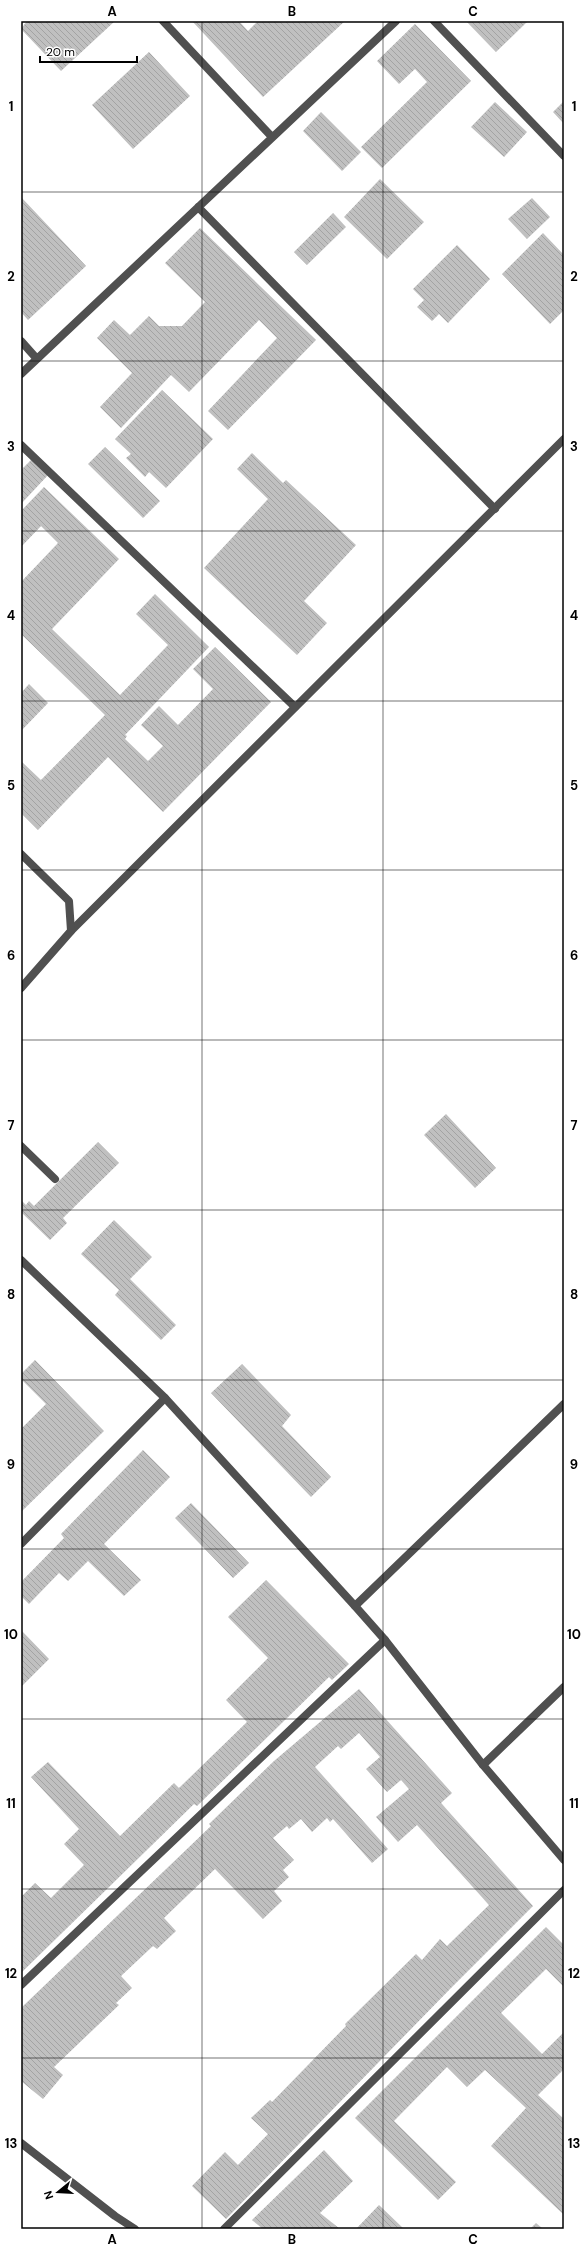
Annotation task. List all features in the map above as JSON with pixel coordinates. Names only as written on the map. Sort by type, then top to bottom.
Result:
[{"type":"street","points":[[163,21],[272,137]]},
{"type":"street","points":[[21,374],[396,21]]},
{"type":"street","points":[[434,21],[564,156]]},
{"type":"street","points":[[198,207],[495,509]]},
{"type":"street","points":[[21,341],[37,359]]},
{"type":"street","points":[[21,988],[71,931],[564,439]]},
{"type":"street","points":[[21,445],[295,707]]},
{"type":"street","points":[[21,854],[69,901],[71,931]]},
{"type":"street","points":[[21,1146],[55,1179]]},
{"type":"street","points":[[21,1260],[165,1398],[355,1606],[385,1640],[483,1765],[564,1860]]},
{"type":"street","points":[[21,1544],[165,1398]]},
{"type":"street","points":[[355,1606],[564,1404]]},
{"type":"street","points":[[21,1985],[385,1640]]},
{"type":"street","points":[[483,1765],[564,1687]]},
{"type":"street","points":[[224,2229],[564,1890]]},
{"type":"street","points":[[21,2143],[115,2216],[135,2229]]},
{"type":"building","points":[[27,21],[115,21],[61,71],[21,29]]},
{"type":"building","points":[[192,21],[239,21],[248,31],[258,21],[345,21],[263,97]]},
{"type":"building","points":[[466,21],[528,21],[496,52]]},
{"type":"building","points":[[415,24],[471,81],[382,168],[361,147],[427,82],[415,69],[399,84],[377,61]]},
{"type":"building","points":[[149,52],[190,96],[133,149],[92,105]]},
{"type":"building","points":[[564,101],[564,124],[553,112]]},
{"type":"building","points":[[495,102],[527,132],[504,157],[471,127]]},
{"type":"building","points":[[321,112],[361,152],[342,171],[303,131]]},
{"type":"building","points":[[380,179],[424,222],[387,259],[344,217]]},
{"type":"building","points":[[21,197],[86,266],[28,320],[21,312]]},
{"type":"building","points":[[532,198],[550,217],[527,239],[508,219]]},
{"type":"building","points":[[333,213],[346,227],[307,265],[294,252]]},
{"type":"building","points":[[200,228],[316,340],[228,430],[208,411],[277,338],[259,320],[189,392],[171,375],[121,428],[100,407],[132,373],[97,338],[114,320],[130,335],[149,316],[159,326],[182,326],[205,302],[165,263]]},
{"type":"building","points":[[543,233],[564,255],[564,310],[550,324],[502,274]]},
{"type":"building","points":[[457,245],[490,279],[448,323],[439,314],[432,321],[417,307],[424,300],[413,289]]},
{"type":"building","points":[[162,390],[213,439],[166,488],[149,472],[145,477],[126,458],[131,454],[115,439]]},
{"type":"building","points":[[105,447],[160,501],[143,518],[88,464]]},
{"type":"building","points":[[252,453],[283,483],[286,480],[356,545],[304,601],[327,623],[297,655],[204,568],[268,499],[237,469]]},
{"type":"building","points":[[32,459],[48,475],[21,504],[21,470]]},
{"type":"building","points":[[44,487],[119,559],[52,629],[120,695],[168,645],[136,614],[155,594],[209,647],[125,735],[127,736],[125,739],[148,761],[163,746],[141,725],[159,706],[178,725],[213,689],[193,669],[215,647],[271,702],[163,812],[108,757],[38,830],[21,813],[21,761],[41,780],[105,715],[21,634],[21,582],[58,543],[41,526],[21,547],[21,511]]},
{"type":"building","points":[[29,684],[48,703],[21,731],[21,693]]},
{"type":"building","points":[[446,1114],[496,1168],[475,1188],[424,1135]]},
{"type":"building","points":[[98,1142],[119,1163],[63,1218],[67,1223],[50,1240],[21,1212],[21,1200],[26,1205],[29,1201],[34,1206]]},
{"type":"building","points":[[114,1220],[152,1257],[130,1279],[176,1325],[161,1340],[115,1295],[119,1290],[81,1254]]},
{"type":"building","points":[[35,1360],[104,1431],[21,1512],[21,1429],[46,1404],[21,1379],[21,1374]]},
{"type":"building","points":[[242,1364],[291,1415],[282,1426],[331,1477],[311,1497],[211,1393]]},
{"type":"building","points":[[143,1450],[170,1477],[104,1544],[141,1580],[124,1596],[88,1561],[68,1581],[59,1573],[29,1604],[21,1596],[21,1582],[64,1538],[61,1534]]},
{"type":"building","points":[[191,1503],[249,1563],[233,1578],[175,1518]]},
{"type":"building","points":[[266,1580],[349,1664],[332,1680],[329,1677],[197,1806],[194,1804],[21,1973],[21,1897],[35,1883],[51,1898],[84,1865],[64,1844],[79,1829],[31,1777],[48,1762],[120,1836],[174,1783],[179,1788],[247,1722],[226,1700],[268,1658],[228,1617]]},
{"type":"building","points":[[21,1630],[49,1659],[21,1687]]},
{"type":"building","points":[[359,1689],[452,1793],[441,1803],[533,1906],[226,2219],[192,2186],[225,2152],[238,2165],[268,2134],[251,2118],[270,2100],[272,2102],[346,2026],[345,2024],[416,1954],[422,1960],[440,1939],[447,1946],[489,1905],[417,1825],[398,1842],[376,1817],[409,1789],[401,1780],[387,1792],[366,1769],[380,1757],[359,1733],[341,1749],[338,1746],[315,1767],[388,1849],[372,1863],[333,1819],[330,1822],[327,1818],[312,1832],[301,1819],[289,1829],[287,1826],[273,1838],[294,1860],[283,1870],[289,1877],[274,1891],[282,1901],[263,1919],[215,1869],[164,1918],[176,1931],[157,1949],[153,1946],[121,1976],[132,1988],[116,2003],[119,2005],[54,2067],[63,2075],[43,2099],[21,2081],[21,2008],[211,1826],[209,1824],[274,1761]]},
{"type":"building","points":[[546,1927],[564,1945],[564,1987],[546,1969],[501,2013],[542,2054],[564,2032],[564,2069],[538,2095],[564,2119],[564,2215],[491,2146],[526,2108],[485,2070],[467,2087],[447,2067],[394,2121],[456,2182],[438,2200],[355,2118]]},
{"type":"building","points":[[324,2150],[353,2181],[320,2213],[340,2229],[263,2229],[252,2220]]},
{"type":"building","points":[[379,2205],[404,2229],[356,2229]]},
{"type":"building","points":[[536,2223],[543,2229],[530,2229]]}]
